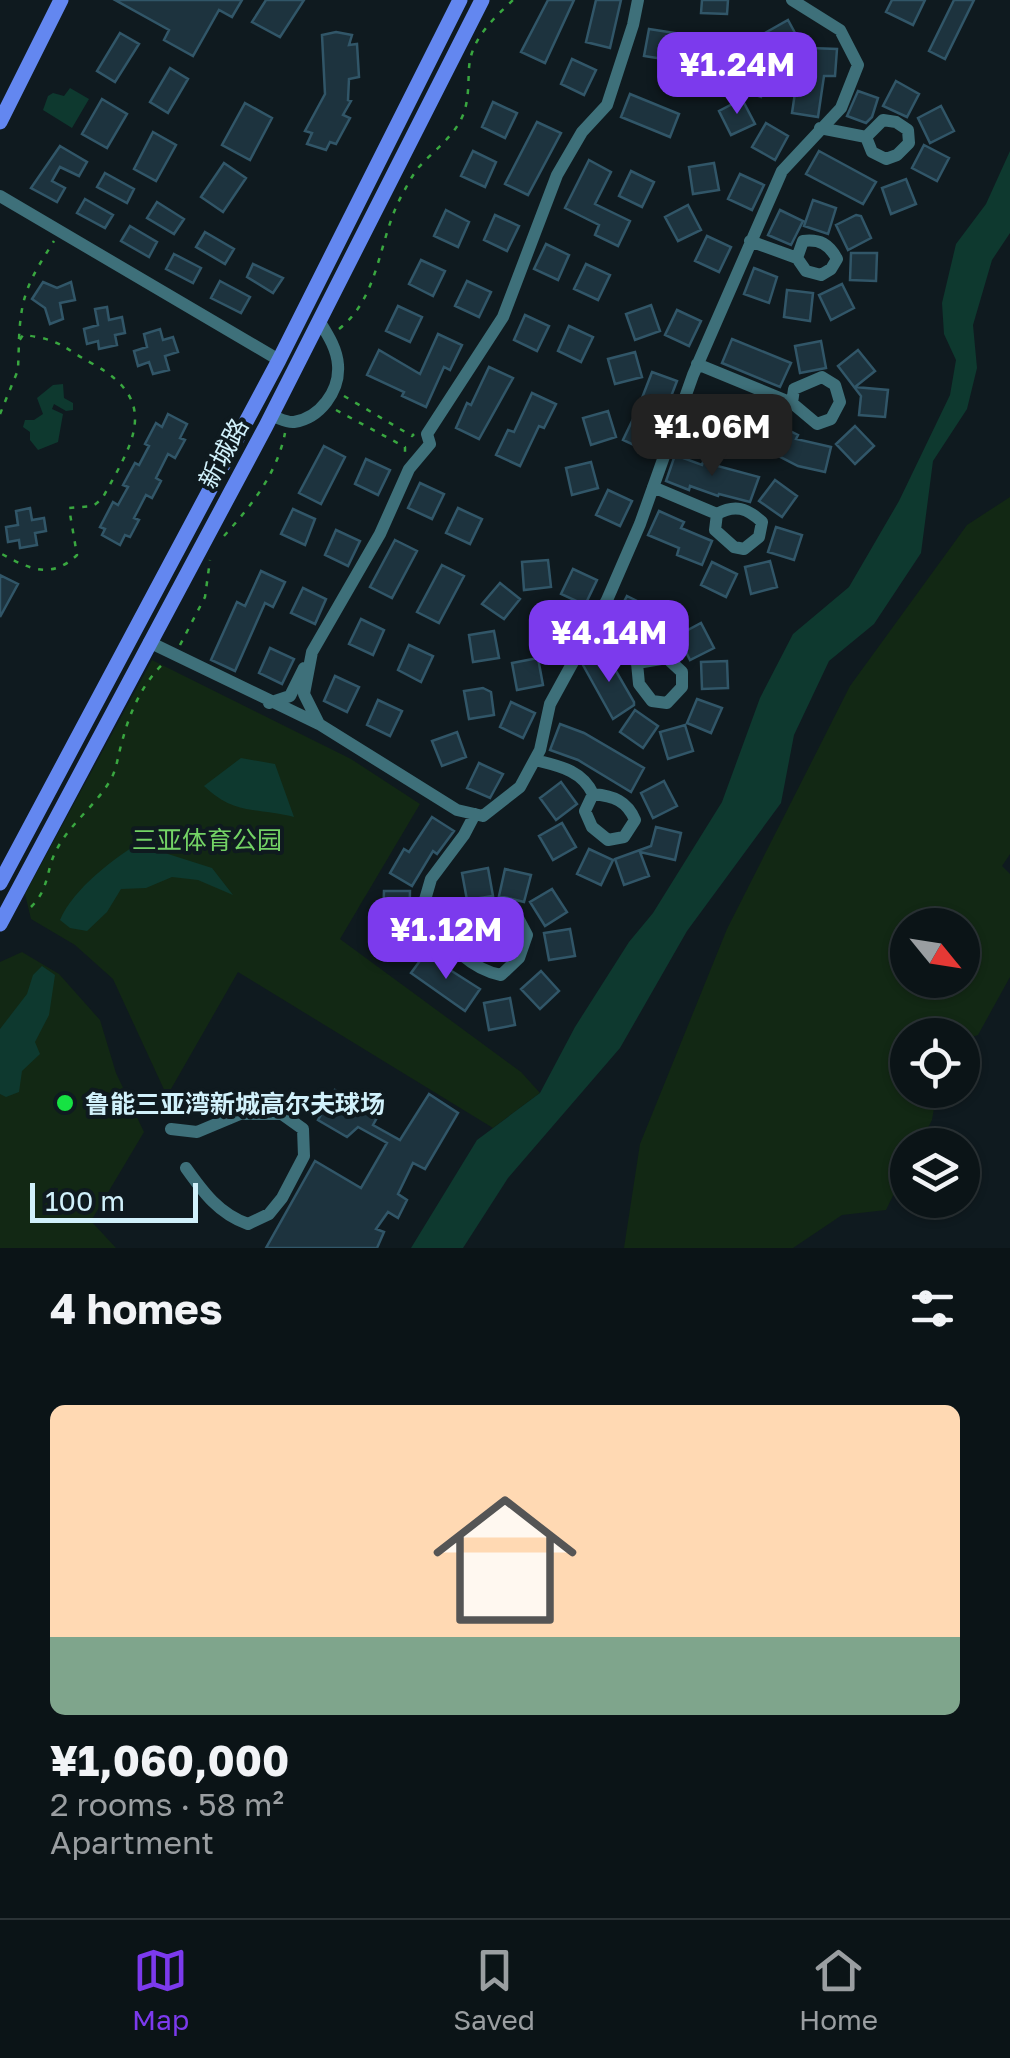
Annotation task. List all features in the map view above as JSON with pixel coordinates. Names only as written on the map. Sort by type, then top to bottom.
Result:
[{"type":"main road","points":[[0,122],[61,0]]},
{"type":"main road","name":"新城路","points":[[0,882],[280,360],[460,0]]},
{"type":"main road","name":"新城路","points":[[0,924],[149,642],[279,418],[482,0]]},
{"type":"street","points":[[269,703],[290,696],[380,534],[409,468],[430,444],[428,438],[450,394],[503,316],[557,175],[582,132],[607,105],[638,0]]},
{"type":"street","points":[[149,642],[318,724],[458,810],[484,816],[520,786],[540,750],[550,704],[620,570],[697,364],[782,170],[840,108],[858,64],[840,30],[792,0]]},
{"type":"street","points":[[820,128],[866,138]]},
{"type":"street","points":[[0,196],[280,360]]},
{"type":"street","points":[[750,242],[797,258]]},
{"type":"street","points":[[279,418],[312,416],[326,405],[334,390],[339,366],[324,329]]},
{"type":"street","points":[[697,364],[792,402]]},
{"type":"street","points":[[653,487],[716,514]]},
{"type":"street","points":[[595,622],[637,663]]},
{"type":"street","points":[[312,652],[304,694],[318,724]]},
{"type":"street","points":[[534,760],[562,766],[587,780],[594,794]]},
{"type":"street","points":[[456,950],[478,912],[497,906],[517,916],[527,935],[519,958],[501,975],[481,971],[456,950],[422,910],[430,879],[475,814]]},
{"type":"street","points":[[172,1129],[197,1132],[240,1114],[282,1114],[303,1130],[304,1156],[282,1198],[269,1214],[248,1224],[228,1218],[186,1168]]},
{"type":"path","points":[[324,329],[347,322],[370,288],[379,266],[387,224],[400,198],[417,169],[442,146],[464,113],[471,52],[486,28],[513,0]]},
{"type":"path","points":[[0,414],[18,370],[20,305],[30,280],[61,232]]},
{"type":"path","points":[[0,553],[26,568],[64,568],[77,554],[69,508],[93,506],[102,499],[138,425],[134,404],[108,370],[55,341],[23,335],[19,341]]},
{"type":"path","points":[[334,390],[412,436],[416,432],[428,438]]},
{"type":"path","points":[[326,405],[405,447],[404,454],[416,461]]},
{"type":"path","points":[[224,536],[256,500],[282,447],[279,418]]},
{"type":"path","points":[[30,907],[40,898],[49,879],[52,859],[64,839],[82,812],[101,796],[114,774],[126,724],[135,705],[154,673],[174,655],[205,596],[212,551]]},
{"type":"green space","points":[[1010,497],[1010,854],[1002,866],[1010,874],[1010,977],[980,1031],[980,1018],[890,1018],[890,1108],[934,1108],[928,1128],[890,1128],[890,1202],[886,1210],[842,1215],[793,1248],[624,1248],[640,1144],[727,929],[850,686],[967,525]]},
{"type":"green space","name":"三亚体育公园","points":[[152,660],[351,759],[420,804],[340,939],[521,1072],[540,1093],[493,1128],[238,972],[167,1096],[113,979],[75,945],[31,919],[25,894]]},
{"type":"green space","name":"鲁能三亚湾新城高尔夫球场","points":[[22,952],[59,974],[100,1020],[116,1073],[144,1132],[91,1221],[116,1248],[0,1248],[0,962]]},
{"type":"shaded area","points":[[70,88],[89,99],[72,128],[43,110],[48,96],[64,96]]},
{"type":"shaded area","points":[[1010,151],[1010,233],[992,260],[973,325],[977,368],[967,409],[933,461],[921,553],[874,624],[829,661],[794,735],[781,803],[687,931],[620,1048],[508,1178],[463,1248],[411,1248],[477,1140],[540,1093],[575,1027],[722,802],[760,698],[793,634],[849,587],[899,501],[950,395],[956,360],[944,334],[942,303],[956,244],[986,204]]},
{"type":"shaded area","points":[[63,384],[64,398],[73,403],[73,410],[66,411],[54,404],[52,409],[63,414],[58,442],[38,450],[30,440],[30,432],[23,427],[25,420],[43,414],[37,398],[53,385]]},
{"type":"shaded area","points":[[241,758],[275,764],[294,817],[236,806],[204,786]]},
{"type":"shaded area","points":[[144,840],[168,854],[212,868],[233,895],[198,880],[172,877],[146,888],[121,889],[107,912],[87,931],[70,928],[60,920],[85,885]]},
{"type":"shaded area","points":[[42,966],[55,975],[49,1015],[35,1042],[40,1054],[22,1071],[19,1092],[6,1097],[0,1094],[0,1029],[27,994],[33,975]]},
{"type":"building","points":[[115,0],[242,0],[232,17],[219,10],[193,56],[164,40],[169,30]]},
{"type":"building","points":[[266,0],[304,0],[280,37],[252,22]]},
{"type":"building","points":[[548,0],[574,0],[545,63],[521,52]]},
{"type":"building","points":[[596,0],[621,0],[610,48],[586,42]]},
{"type":"building","points":[[702,0],[728,0],[727,14],[701,13]]},
{"type":"building","points":[[892,0],[925,0],[913,25],[886,12]]},
{"type":"building","points":[[954,0],[974,0],[945,59],[929,51]]},
{"type":"building","points":[[788,20],[801,44],[778,57],[765,33]]},
{"type":"building","points":[[649,29],[675,33],[670,60],[644,56]]},
{"type":"building","points":[[120,33],[139,44],[115,82],[97,71]]},
{"type":"building","points":[[322,35],[352,35],[349,45],[357,44],[359,77],[349,79],[351,101],[343,115],[350,118],[336,144],[330,142],[326,150],[307,144],[312,133],[305,131],[325,94]]},
{"type":"building","points":[[694,44],[720,46],[717,74],[691,72]]},
{"type":"building","points":[[810,48],[837,49],[835,76],[824,76],[818,117],[792,113],[796,86],[809,88]]},
{"type":"building","points":[[572,59],[596,70],[584,95],[561,84]]},
{"type":"building","points":[[745,62],[770,71],[761,97],[736,88]]},
{"type":"building","points":[[170,68],[188,79],[168,113],[150,102]]},
{"type":"building","points":[[896,81],[919,94],[907,117],[883,106]]},
{"type":"building","points":[[858,91],[878,98],[866,123],[847,116]]},
{"type":"building","points":[[630,94],[679,114],[670,137],[621,117]]},
{"type":"building","points":[[102,99],[127,114],[107,148],[82,134]]},
{"type":"building","points":[[742,99],[755,124],[731,135],[719,111]]},
{"type":"building","points":[[493,102],[517,113],[505,138],[482,127]]},
{"type":"building","points":[[245,103],[272,118],[250,160],[222,145]]},
{"type":"building","points":[[941,106],[954,131],[930,143],[918,118]]},
{"type":"building","points":[[537,122],[561,133],[528,195],[505,184]]},
{"type":"building","points":[[766,123],[788,136],[775,160],[752,147]]},
{"type":"building","points":[[153,132],[176,145],[156,181],[134,169]]},
{"type":"building","points":[[924,145],[949,158],[937,181],[912,168]]},
{"type":"building","points":[[60,146],[87,162],[79,176],[60,167],[52,181],[65,188],[57,202],[31,188]]},
{"type":"building","points":[[473,151],[496,162],[485,187],[461,176]]},
{"type":"building","points":[[819,151],[876,182],[863,204],[806,174]]},
{"type":"building","points":[[589,160],[611,172],[595,204],[630,221],[618,246],[595,235],[599,225],[565,208]]},
{"type":"building","points":[[224,163],[246,178],[223,212],[201,197]]},
{"type":"building","points":[[714,163],[719,190],[693,194],[689,167]]},
{"type":"building","points":[[631,171],[654,182],[642,207],[619,196]]},
{"type":"building","points":[[105,173],[134,189],[127,203],[97,187]]},
{"type":"building","points":[[740,174],[764,185],[752,210],[728,199]]},
{"type":"building","points":[[906,179],[916,204],[891,214],[882,188]]},
{"type":"building","points":[[85,199],[113,215],[105,228],[77,213]]},
{"type":"building","points":[[813,200],[836,208],[828,234],[804,226]]},
{"type":"building","points":[[157,202],[184,219],[174,234],[147,218]]},
{"type":"building","points":[[688,205],[701,230],[678,241],[665,217]]},
{"type":"building","points":[[446,210],[469,222],[458,247],[434,236]]},
{"type":"building","points":[[780,210],[803,221],[791,245],[768,235]]},
{"type":"building","points":[[495,215],[519,226],[507,251],[484,240]]},
{"type":"building","points":[[861,216],[871,238],[848,250],[836,225]]},
{"type":"building","points":[[130,226],[157,242],[149,257],[121,241]]},
{"type":"building","points":[[205,232],[234,249],[225,264],[196,247]]},
{"type":"building","points":[[707,236],[731,247],[719,272],[695,261]]},
{"type":"building","points":[[546,244],[569,255],[558,280],[534,269]]},
{"type":"building","points":[[851,253],[877,253],[876,281],[850,280]]},
{"type":"building","points":[[174,254],[201,268],[193,283],[166,269]]},
{"type":"building","points":[[421,260],[445,271],[433,296],[409,284]]},
{"type":"building","points":[[253,264],[283,278],[273,293],[247,277]]},
{"type":"building","points":[[586,264],[610,275],[598,300],[574,289]]},
{"type":"building","points":[[754,268],[777,277],[769,303],[744,294]]},
{"type":"building","points":[[220,281],[250,297],[241,313],[211,298]]},
{"type":"building","points":[[467,281],[491,292],[479,317],[455,306]]},
{"type":"building","points":[[43,282],[57,288],[71,282],[75,300],[60,303],[63,319],[50,324],[45,308],[32,299]]},
{"type":"building","points":[[842,284],[854,308],[831,320],[819,295]]},
{"type":"building","points":[[787,290],[813,293],[810,321],[784,317]]},
{"type":"building","points":[[651,305],[660,331],[635,340],[626,314]]},
{"type":"building","points":[[398,306],[422,317],[410,342],[386,331]]},
{"type":"building","points":[[107,307],[109,320],[122,317],[125,333],[115,335],[117,345],[99,349],[98,341],[87,344],[84,329],[98,325],[95,309]]},
{"type":"building","points":[[677,310],[701,321],[689,346],[665,335]]},
{"type":"building","points":[[525,315],[549,326],[537,351],[514,340]]},
{"type":"building","points":[[569,326],[593,337],[581,362],[558,351]]},
{"type":"building","points":[[160,329],[163,340],[173,337],[178,352],[165,356],[169,370],[153,374],[149,362],[138,366],[134,351],[147,347],[144,334]]},
{"type":"building","points":[[438,334],[462,345],[450,370],[444,367],[426,407],[367,375],[379,350],[420,374]]},
{"type":"building","points":[[732,339],[791,363],[780,387],[722,363]]},
{"type":"building","points":[[821,341],[826,368],[800,373],[795,346]]},
{"type":"building","points":[[858,350],[875,371],[855,387],[888,390],[885,417],[859,415],[861,396],[838,366]]},
{"type":"building","points":[[635,352],[642,377],[615,384],[608,359]]},
{"type":"building","points":[[489,367],[513,378],[479,439],[456,428]]},
{"type":"building","points":[[652,372],[677,381],[667,407],[642,398]]},
{"type":"building","points":[[532,393],[556,404],[544,428],[539,426],[520,466],[496,455],[508,430],[514,432]]},
{"type":"building","points":[[707,396],[766,419],[798,435],[796,439],[831,447],[825,472],[798,466],[724,428],[697,420]]},
{"type":"building","points":[[608,411],[616,437],[591,445],[583,418]]},
{"type":"building","points":[[168,414],[187,424],[180,438],[185,440],[175,458],[168,454],[156,478],[161,481],[152,498],[146,495],[134,518],[139,520],[130,537],[125,535],[120,545],[102,535],[105,529],[100,527],[113,502],[118,505],[128,487],[123,485],[135,463],[139,465],[156,423],[162,427]]},
{"type":"building","points":[[635,415],[659,426],[647,451],[623,440]]},
{"type":"building","points":[[855,426],[874,446],[855,464],[836,444]]},
{"type":"building","points":[[324,446],[345,457],[321,504],[299,493]]},
{"type":"building","points":[[675,455],[759,477],[750,502],[690,486],[689,490],[666,481]]},
{"type":"building","points":[[366,459],[390,470],[378,495],[355,484]]},
{"type":"building","points":[[591,462],[598,488],[572,495],[566,468]]},
{"type":"building","points":[[775,480],[797,496],[782,517],[759,501]]},
{"type":"building","points":[[420,483],[444,494],[432,519],[408,508]]},
{"type":"building","points":[[608,490],[632,501],[620,526],[596,515]]},
{"type":"building","points":[[30,508],[32,520],[44,518],[46,531],[35,533],[37,545],[20,548],[19,540],[8,542],[6,527],[18,525],[16,511]]},
{"type":"building","points":[[458,508],[482,519],[470,544],[446,533]]},
{"type":"building","points":[[293,509],[315,519],[305,545],[281,534]]},
{"type":"building","points":[[659,511],[684,522],[681,528],[712,541],[702,565],[677,555],[679,548],[648,535]]},
{"type":"building","points":[[776,527],[802,535],[794,560],[768,552]]},
{"type":"building","points":[[336,530],[360,541],[348,566],[325,555]]},
{"type":"building","points":[[395,540],[417,551],[392,598],[370,587]]},
{"type":"building","points":[[548,560],[551,587],[524,590],[522,562]]},
{"type":"building","points":[[770,561],[777,587],[751,594],[745,567]]},
{"type":"building","points":[[712,562],[737,574],[726,597],[701,585]]},
{"type":"building","points":[[442,565],[464,576],[439,623],[417,612]]},
{"type":"building","points":[[573,569],[597,580],[585,605],[561,594]]},
{"type":"building","points":[[261,571],[285,582],[273,607],[265,603],[235,671],[211,660],[237,602],[245,606]]},
{"type":"building","points":[[0,575],[18,584],[0,617]]},
{"type":"building","points":[[500,583],[520,599],[504,619],[482,604]]},
{"type":"building","points":[[303,588],[326,599],[315,624],[291,613]]},
{"type":"building","points":[[627,596],[651,608],[649,614],[684,632],[701,623],[714,648],[690,660],[676,632],[668,648],[660,649],[641,639],[644,634],[615,619]]},
{"type":"building","points":[[361,619],[384,630],[373,655],[349,644]]},
{"type":"building","points":[[542,620],[568,624],[563,651],[537,646]]},
{"type":"building","points":[[494,631],[499,658],[473,662],[469,635]]},
{"type":"building","points":[[409,645],[433,656],[421,682],[398,670]]},
{"type":"building","points":[[270,648],[294,659],[282,684],[259,673]]},
{"type":"building","points":[[605,652],[634,702],[613,719],[583,665]]},
{"type":"building","points":[[538,658],[543,685],[517,690],[512,663]]},
{"type":"building","points":[[727,661],[728,688],[702,689],[701,662]]},
{"type":"building","points":[[335,676],[359,687],[347,712],[324,701]]},
{"type":"building","points":[[483,688],[491,692],[494,715],[469,719],[464,691]]},
{"type":"building","points":[[697,699],[722,708],[711,733],[687,723]]},
{"type":"building","points":[[378,700],[402,711],[390,736],[367,725]]},
{"type":"building","points":[[511,702],[535,713],[523,738],[500,727]]},
{"type":"building","points":[[635,710],[658,726],[643,748],[620,732]]},
{"type":"building","points":[[560,724],[584,733],[644,768],[631,792],[578,760],[550,750]]},
{"type":"building","points":[[685,725],[693,751],[668,759],[660,732]]},
{"type":"building","points":[[457,732],[466,757],[442,766],[432,741]]},
{"type":"building","points":[[479,763],[503,774],[490,798],[467,788]]},
{"type":"building","points":[[664,781],[677,806],[653,818],[641,793]]},
{"type":"building","points":[[561,782],[577,804],[556,820],[540,798]]},
{"type":"building","points":[[432,817],[454,831],[437,854],[433,851],[412,886],[390,873],[404,849],[409,852]]},
{"type":"building","points":[[562,823],[576,847],[553,860],[539,836]]},
{"type":"building","points":[[656,827],[681,833],[675,860],[640,852],[649,876],[624,885],[615,859],[651,846]]},
{"type":"building","points":[[589,849],[613,860],[601,885],[577,874]]},
{"type":"building","points":[[488,868],[493,896],[467,900],[462,873]]},
{"type":"building","points":[[505,869],[531,875],[524,902],[499,896]]},
{"type":"building","points":[[552,889],[567,912],[545,926],[530,902]]},
{"type":"building","points":[[384,891],[410,891],[409,927],[417,954],[391,958],[383,918]]},
{"type":"building","points":[[570,929],[575,956],[549,960],[544,933]]},
{"type":"building","points":[[425,954],[480,989],[465,1011],[411,973]]},
{"type":"building","points":[[541,971],[559,991],[540,1009],[521,989]]},
{"type":"building","points":[[510,998],[515,1025],[489,1030],[484,1003]]},
{"type":"building","points":[[335,1090],[379,1114],[373,1125],[400,1140],[429,1094],[458,1113],[425,1169],[413,1163],[398,1194],[407,1200],[398,1218],[388,1212],[376,1229],[384,1232],[377,1248],[266,1248],[315,1161],[361,1188],[387,1143],[358,1127],[347,1137],[318,1120]]},
{"type":"place","name":"鲁能三亚湾新城高尔夫球场","points":[[65,1103]]}]
